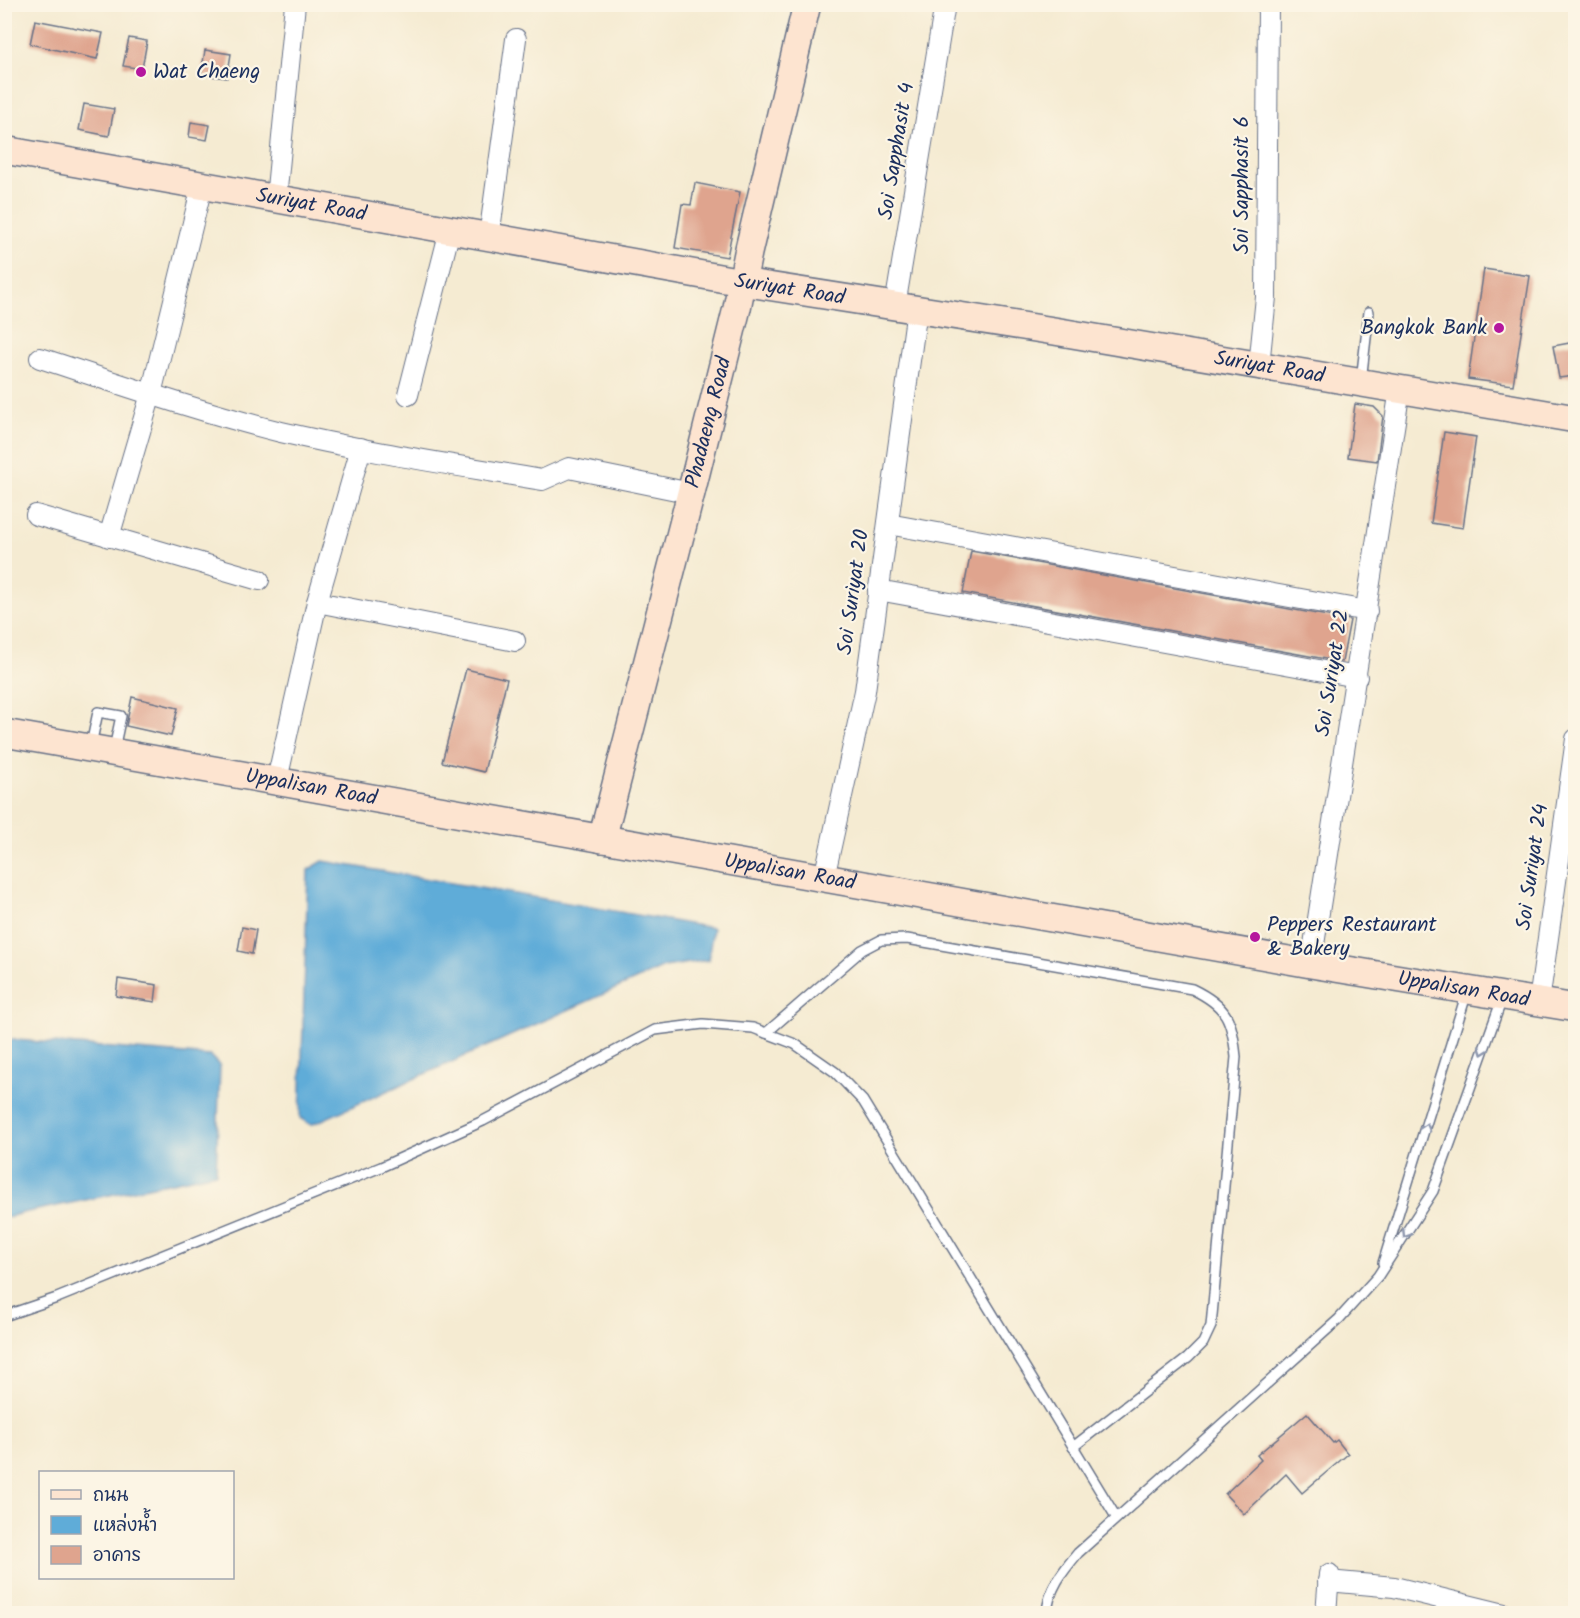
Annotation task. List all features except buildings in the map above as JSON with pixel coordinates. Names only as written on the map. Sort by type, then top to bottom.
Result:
[{"type":"street","points":[[276,199],[295,4]]},
{"type":"street","name":"Phadaeng Road","points":[[602,839],[691,493],[807,4]]},
{"type":"street","name":"Soi Sapphasit 4","points":[[906,307],[945,4]]},
{"type":"street","name":"Soi Sapphasit 6","points":[[1258,366],[1266,297],[1268,4]]},
{"type":"street","points":[[489,237],[516,39]]},
{"type":"street","name":"Suriyat Road","points":[[4,150],[742,282],[906,307],[1575,419]]},
{"type":"street","points":[[109,537],[151,394],[202,186]]},
{"type":"street","points":[[408,395],[450,230]]},
{"type":"street","name":"Soi Suriyat 20","points":[[824,878],[865,691],[888,524],[906,307]]},
{"type":"street","points":[[40,358],[280,432],[542,480],[569,468],[691,493]]},
{"type":"street","name":"Soi Suriyat 22","points":[[1311,964],[1400,389]]},
{"type":"street","points":[[277,780],[317,602],[361,448]]},
{"type":"street","points":[[36,516],[259,579]]},
{"type":"street","points":[[888,524],[1367,611]]},
{"type":"street","points":[[878,590],[1357,677]]},
{"type":"street","points":[[317,602],[515,641]]},
{"type":"street","name":"Uppalisan Road","points":[[4,733],[1311,964],[1575,1008]]},
{"type":"street","name":"Soi Suriyat 24","points":[[1539,1002],[1575,740]]},
{"type":"street","points":[[1326,1614],[1328,1577],[1394,1587],[1501,1613]]},
{"type":"lane","points":[[1361,382],[1369,312]]},
{"type":"lane","points":[[766,1033],[862,950],[881,940],[907,939],[1192,989],[1212,999],[1226,1014],[1234,1036],[1236,1057],[1211,1326],[1203,1343],[1188,1359],[1073,1447]]},
{"type":"lane","points":[[1378,1276],[1409,1183],[1467,990]]},
{"type":"lane","points":[[1047,1614],[1047,1605],[1058,1579],[1078,1553],[1339,1319],[1378,1276],[1433,1191],[1503,996]]},
{"type":"lane","points":[[4,1316],[57,1298],[381,1167],[483,1121],[655,1030],[703,1024],[753,1028],[803,1049],[835,1072],[863,1101],[1116,1517]]},
{"type":"water","points":[[323,861],[713,928],[708,960],[664,967],[311,1125],[300,1118],[308,870]]},
{"type":"water","points":[[5,1039],[210,1056],[220,1066],[216,1173],[5,1218]]},
{"type":"place","name":"Wat Chaeng","points":[[141,72]]},
{"type":"place","name":"Bangkok Bank","points":[[1499,328]]},
{"type":"place","name":"Peppers Restaurant & Bakery","points":[[1255,937]]}]
